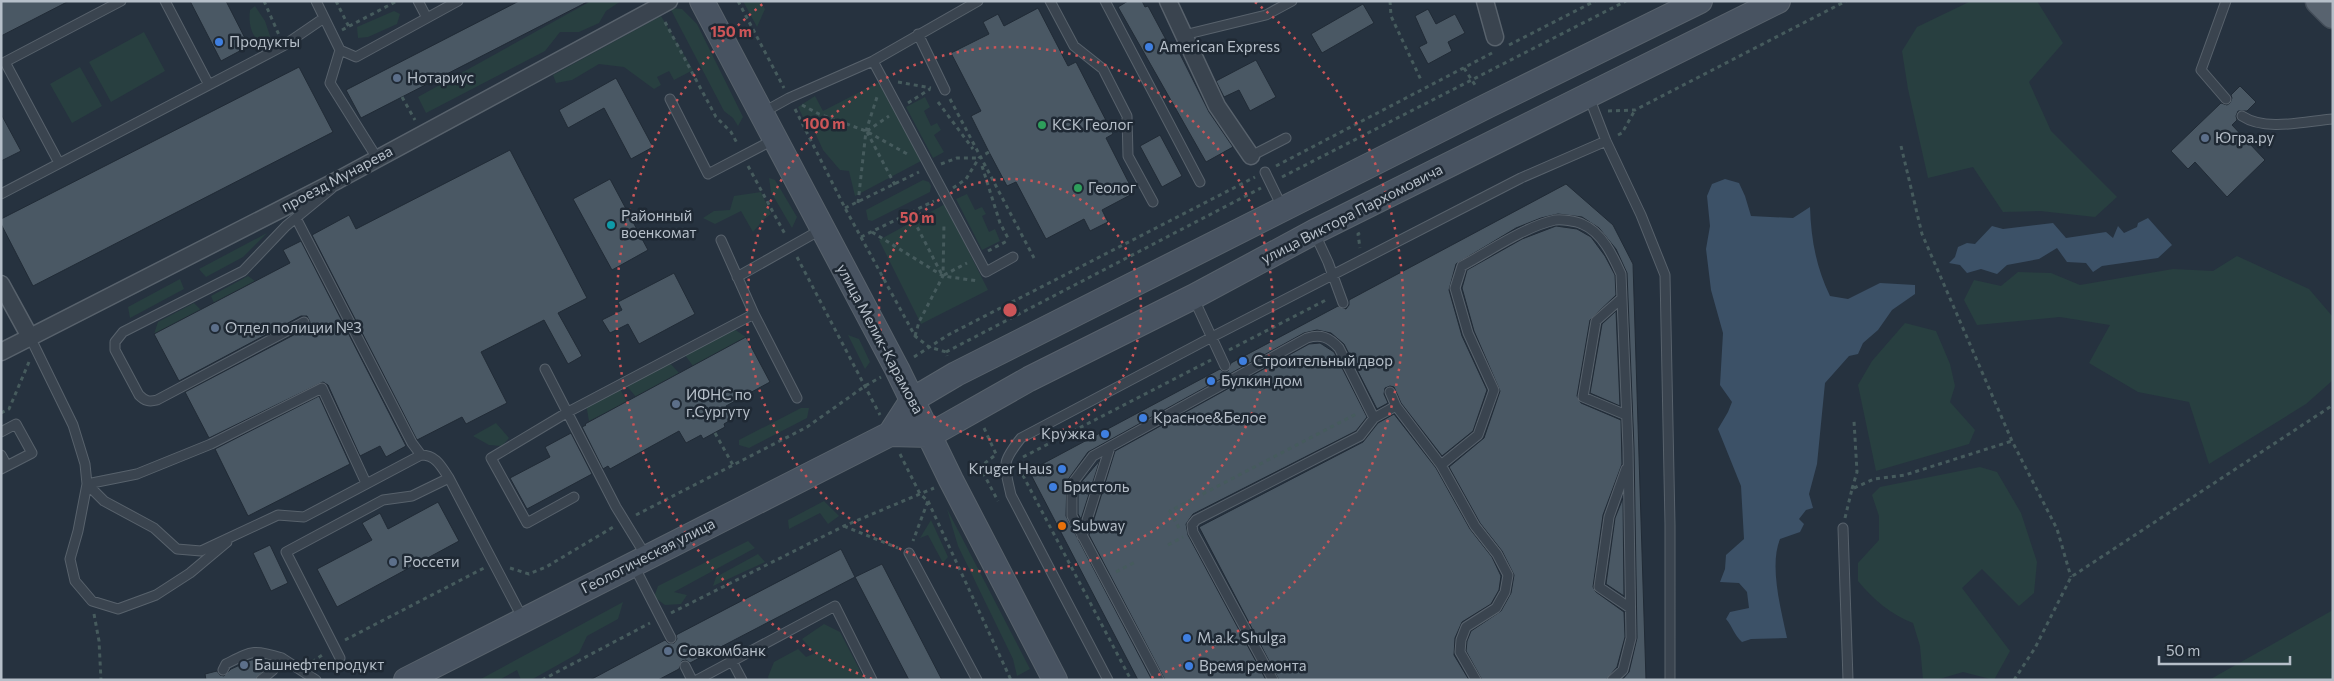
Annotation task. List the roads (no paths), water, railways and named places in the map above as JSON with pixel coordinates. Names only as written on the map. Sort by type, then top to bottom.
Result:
[{"type":"main road","name":"улица Мелик-Карамова","points":[[702,1],[912,400],[951,480],[1055,680]]},
{"type":"main road","points":[[890,434],[912,400],[956,374],[1700,1]]},
{"type":"main road","name":"улица Виктора Пархомовича","points":[[930,435],[1029,379],[1193,297],[1420,178],[1592,106],[1778,1]]},
{"type":"main road","points":[[2320,1],[2333,15]]},
{"type":"main road","points":[[1406,147],[1420,178]]},
{"type":"main road","name":"Геологическая улица","points":[[406,680],[890,434],[930,435]]},
{"type":"street","points":[[1168,1],[1217,106],[1251,156]]},
{"type":"street","points":[[1485,1],[1496,37]]},
{"type":"street","name":"проезд Мунарева","points":[[1,352],[32,342],[664,4]]},
{"type":"street","points":[[1,284],[32,342]]},
{"type":"lane","points":[[59,164],[6,62],[122,1]]},
{"type":"lane","points":[[165,1],[209,85]]},
{"type":"lane","points":[[316,1],[340,50],[356,57],[458,1]]},
{"type":"lane","points":[[418,1],[426,18]]},
{"type":"lane","points":[[761,113],[789,98],[873,61],[978,1]]},
{"type":"lane","points":[[1050,1],[1074,46],[1103,69],[1127,116],[1128,156],[1153,202]]},
{"type":"lane","points":[[1105,1],[1200,182]]},
{"type":"lane","points":[[1184,35],[1266,15],[1292,1]]},
{"type":"lane","points":[[2226,1],[2201,70],[2226,99]]},
{"type":"lane","points":[[1,194],[283,46],[324,18]]},
{"type":"lane","points":[[918,34],[945,90]]},
{"type":"lane","points":[[340,50],[330,83],[377,158]]},
{"type":"lane","points":[[873,61],[986,272],[1013,257]]},
{"type":"lane","points":[[670,100],[708,174],[775,139]]},
{"type":"lane","points":[[1592,106],[1606,141],[1641,215],[1665,275],[1670,524],[1670,680]]},
{"type":"lane","points":[[2242,116],[2247,119],[2272,124],[2333,119]]},
{"type":"lane","points":[[1251,156],[1286,138]]},
{"type":"lane","points":[[1108,680],[1011,495],[1005,469],[1006,457],[1021,438],[1212,337],[1522,178],[1606,141]]},
{"type":"lane","points":[[1265,172],[1283,210]]},
{"type":"lane","points":[[304,322],[157,400],[144,400],[139,395],[115,350],[114,342],[123,332],[243,271],[296,218],[326,195],[338,180]]},
{"type":"lane","points":[[296,218],[412,443],[420,455]]},
{"type":"lane","points":[[1441,465],[1478,435],[1494,390],[1468,333],[1455,288],[1462,266],[1528,231],[1557,220],[1582,224],[1599,236],[1612,254],[1621,274],[1628,464],[1631,638],[1624,670],[1612,680]]},
{"type":"lane","points":[[737,277],[823,229]]},
{"type":"lane","points":[[1314,232],[1328,262],[1343,303]]},
{"type":"lane","points":[[721,240],[754,314],[797,398]]},
{"type":"lane","points":[[1193,297],[1225,366]]},
{"type":"lane","points":[[1622,298],[1596,321],[1583,397],[1626,414]]},
{"type":"lane","points":[[574,497],[527,523],[491,458],[568,412],[754,314]]},
{"type":"lane","points":[[1159,680],[1072,516],[1072,484],[1093,456],[1307,338],[1318,335],[1331,339],[1339,348],[1374,418]]},
{"type":"lane","points":[[32,342],[73,425],[85,464],[87,484],[70,559],[75,582],[92,601],[118,609],[156,595],[190,573],[237,534]]},
{"type":"lane","points":[[545,369],[616,507],[640,560],[660,618],[671,638]]},
{"type":"lane","points":[[87,484],[138,474],[211,444],[322,388],[366,484]]},
{"type":"lane","points":[[1390,392],[1396,406],[1441,465],[1475,526],[1497,554],[1508,575],[1505,592],[1496,608],[1466,627],[1461,640],[1460,652],[1476,680]]},
{"type":"lane","points":[[1273,680],[1193,532],[1192,525],[1196,520],[1360,436],[1374,418],[1396,406]]},
{"type":"lane","points":[[1,432],[16,424],[32,453],[4,467],[1,455]]},
{"type":"lane","points":[[1082,536],[1110,447]]},
{"type":"lane","points":[[87,484],[104,501],[154,528],[177,549],[201,551],[278,515],[304,517],[420,455],[430,455],[438,462],[449,478],[523,620]]},
{"type":"lane","points":[[1628,464],[1609,517],[1599,587],[1630,608]]},
{"type":"lane","points":[[340,658],[286,552],[383,500],[412,496],[449,478]]},
{"type":"lane","points":[[1843,528],[1848,680]]},
{"type":"lane","points":[[909,552],[977,680]]},
{"type":"lane","points":[[697,680],[835,606],[872,680]]},
{"type":"lane","points":[[224,670],[226,664],[251,652],[261,652],[282,658],[316,680]]},
{"type":"lane","points":[[261,680],[274,670],[282,658]]},
{"type":"lane","points":[[732,661],[742,680]]},
{"type":"lane","points":[[685,666],[692,680]]},
{"type":"water","points":[[1725,179],[1739,183],[1751,216],[1793,218],[1810,207],[1815,253],[1830,296],[1848,299],[1880,283],[1915,285],[1915,294],[1892,310],[1878,330],[1863,343],[1858,354],[1849,356],[1825,383],[1817,464],[1809,494],[1813,508],[1806,510],[1799,519],[1804,524],[1800,532],[1780,539],[1777,550],[1777,588],[1787,638],[1751,639],[1742,642],[1726,619],[1730,612],[1749,608],[1747,592],[1739,583],[1720,582],[1725,569],[1726,555],[1744,539],[1741,486],[1718,429],[1732,402],[1720,385],[1723,333],[1711,290],[1706,249],[1710,226],[1707,196],[1712,184]]},
{"type":"water","points":[[2148,218],[2172,245],[2158,258],[2102,266],[2093,272],[2086,263],[2067,262],[2057,248],[2039,259],[2007,265],[1997,274],[1981,269],[1967,273],[1960,265],[1949,263],[1955,257],[1958,247],[1967,243],[1975,244],[1992,226],[2003,229],[2053,223],[2066,238],[2106,232],[2113,238],[2118,226],[2124,233],[2137,227],[2138,223]]},
{"type":"place","name":"Продукты","points":[[219,42]]},
{"type":"place","name":"American Express","points":[[1149,47]]},
{"type":"place","name":"Нотариус","points":[[397,78]]},
{"type":"place","name":"КСК Геолог","points":[[1042,125]]},
{"type":"place","name":"Югра.ру","points":[[2205,138]]},
{"type":"place","name":"Геолог","points":[[1078,188]]},
{"type":"place","name":"Районный военкомат","points":[[611,225]]},
{"type":"place","name":"Отдел полиции №3","points":[[215,328]]},
{"type":"place","name":"Строительный двор","points":[[1243,361]]},
{"type":"place","name":"Булкин дом","points":[[1211,381]]},
{"type":"place","name":"ИФНС по г.Сургуту","points":[[676,404]]},
{"type":"place","name":"Красное&Белое","points":[[1143,418]]},
{"type":"place","name":"Кружка","points":[[1105,434]]},
{"type":"place","name":"Kruger Haus","points":[[1062,469]]},
{"type":"place","name":"Бристоль","points":[[1053,487]]},
{"type":"place","name":"Subway","points":[[1062,526]]},
{"type":"place","name":"Россети","points":[[393,562]]},
{"type":"place","name":"М.a.k. Shulga","points":[[1187,638]]},
{"type":"place","name":"Совкомбанк","points":[[668,651]]},
{"type":"place","name":"Башнефтепродукт","points":[[244,665]]},
{"type":"place","name":"Время ремонта","points":[[1189,666]]}]
